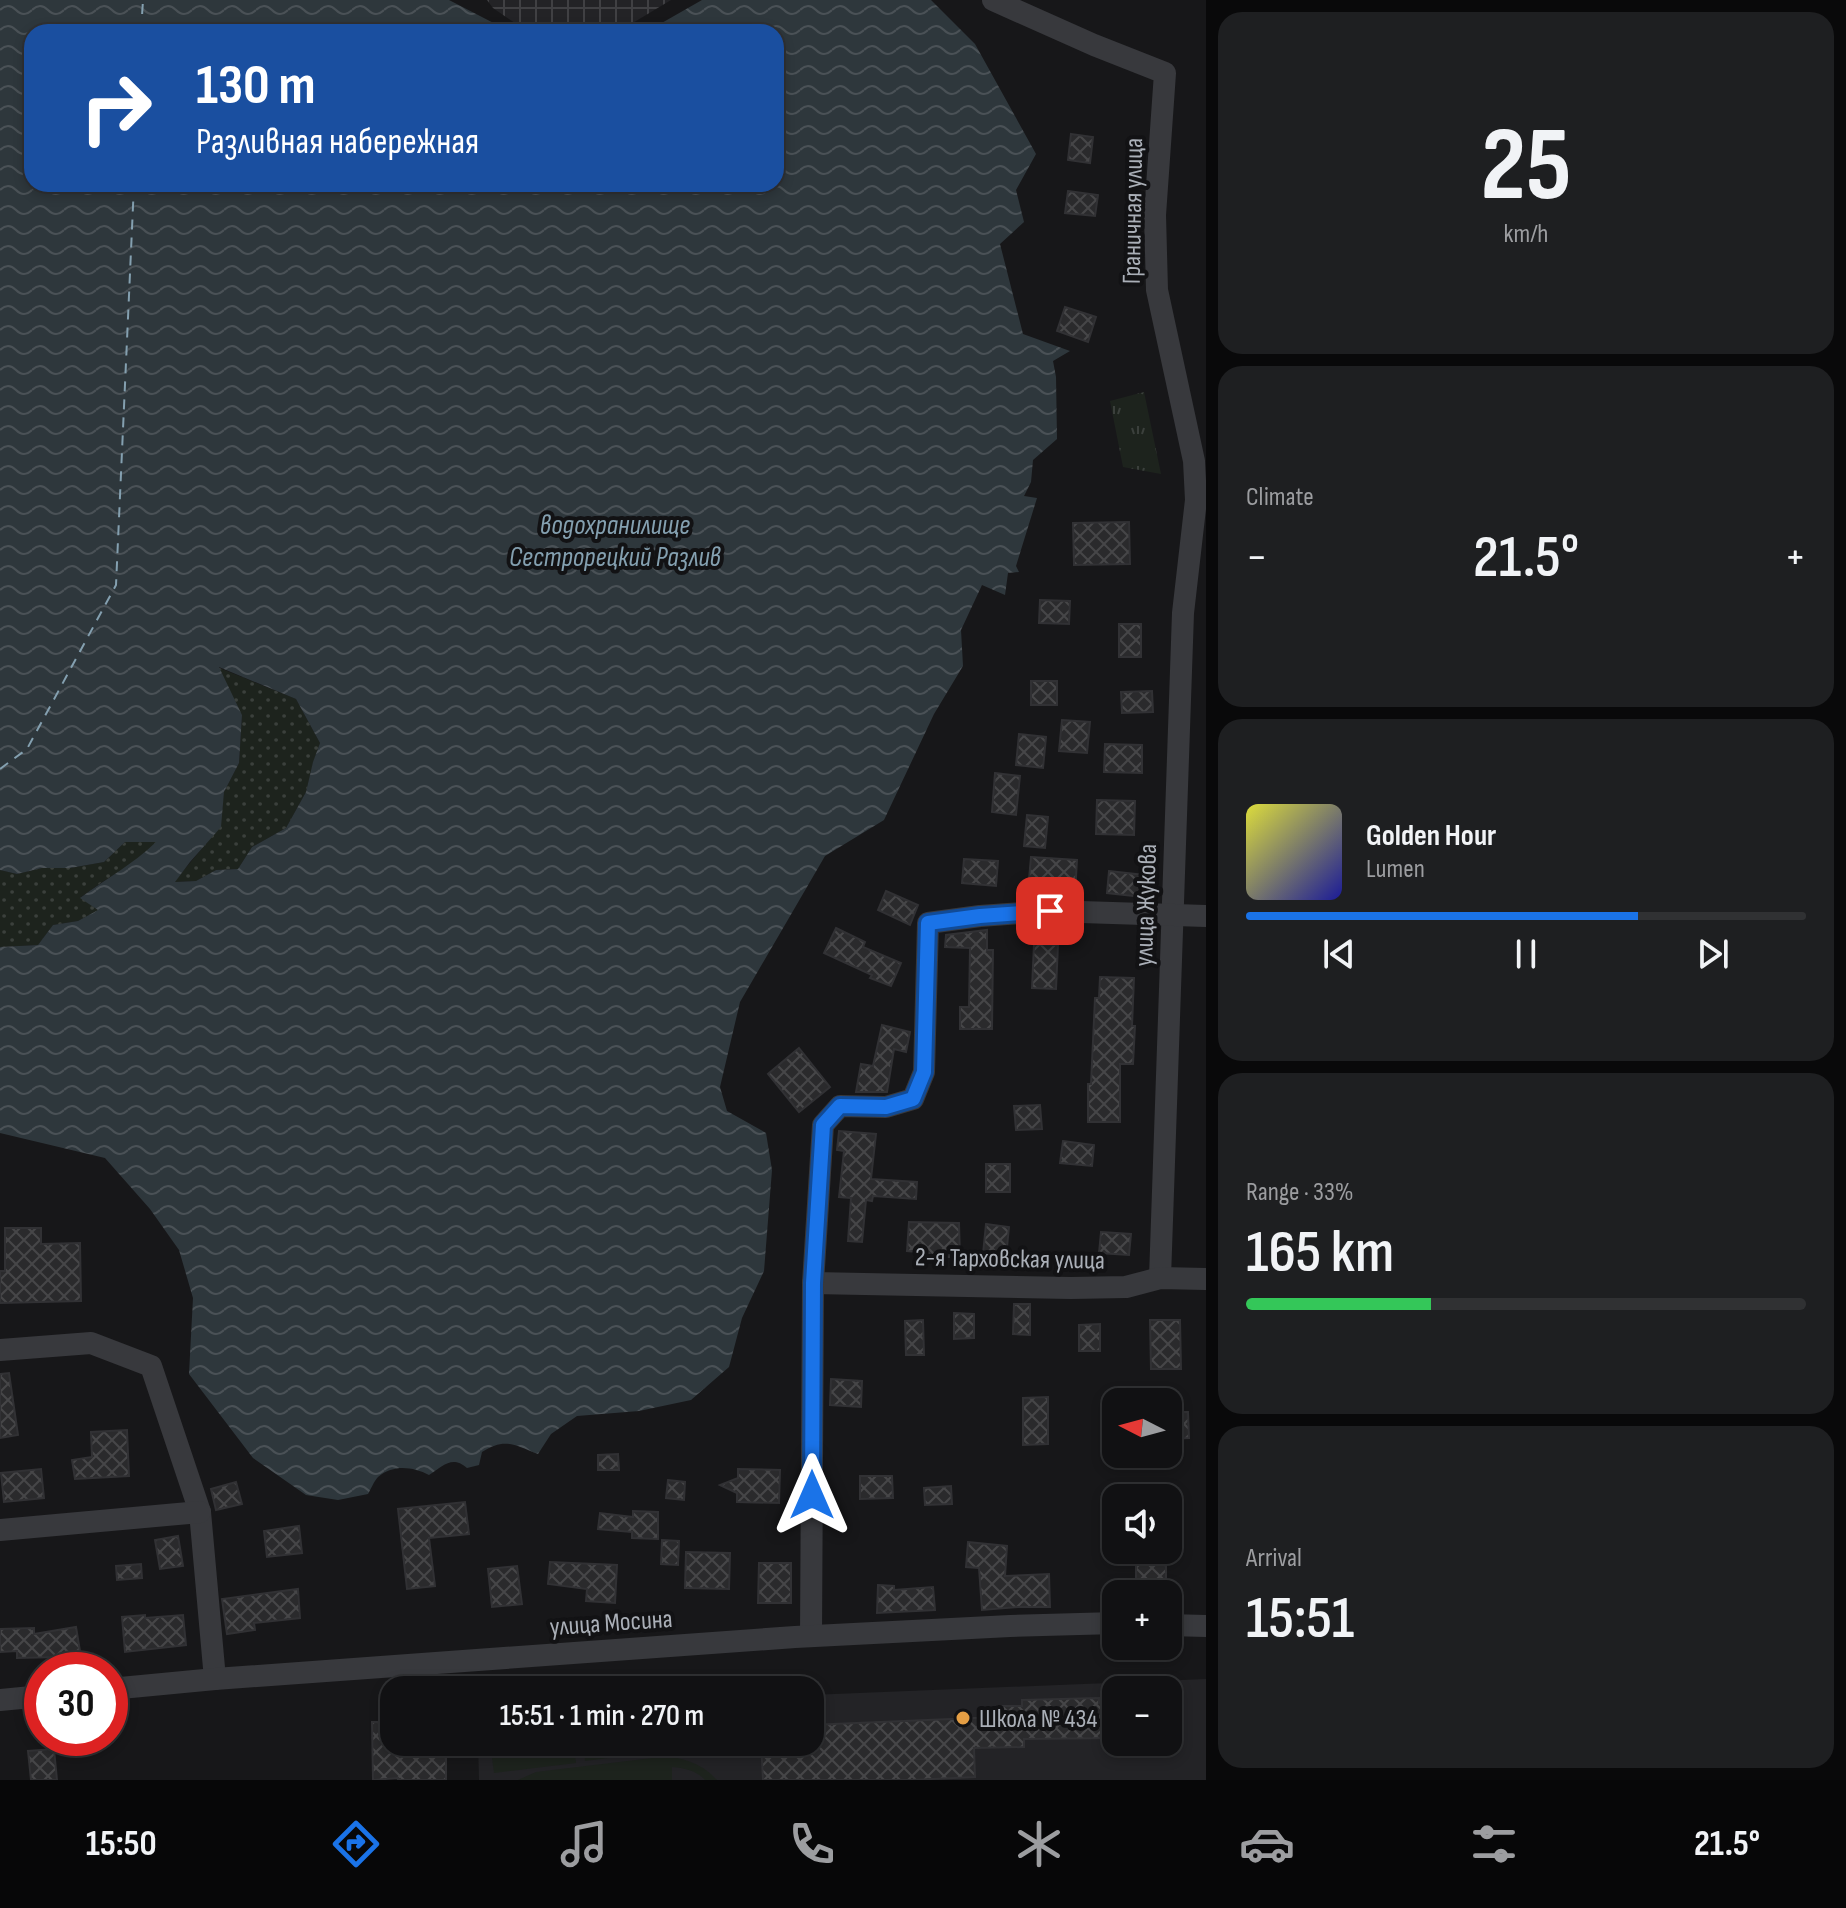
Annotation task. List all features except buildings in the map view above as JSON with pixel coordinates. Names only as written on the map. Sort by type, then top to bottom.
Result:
[{"type":"street","name":"Граничная улица","points":[[993,0],[1165,73],[1155,215],[1157,290],[1194,461],[1200,534]]},
{"type":"street","name":"улица Жукова","points":[[1160,1278],[1183,613],[1200,534]]},
{"type":"street","points":[[811,1636],[813,1283],[823,1125],[840,1106],[886,1107],[913,1099],[924,1072],[928,923],[1050,911],[1206,916]]},
{"type":"street","name":"2-я Тарховская улица","points":[[813,1283],[1071,1288],[1126,1287],[1160,1278],[1206,1279]]},
{"type":"street","points":[[0,1350],[91,1343],[151,1366],[200,1512],[215,1679]]},
{"type":"street","points":[[0,1530],[200,1512]]},
{"type":"street","name":"улица Мосина","points":[[128,1687],[811,1636],[1102,1623]]},
{"type":"street","points":[[1182,1625],[1206,1626]]},
{"type":"street","points":[[0,1700],[24,1698]]},
{"type":"shaded area","points":[[487,0],[671,0],[631,24],[516,24]]},
{"type":"shaded area","name":"Школа № 434","points":[[1206,1679],[1206,1780],[479,1780],[478,1756],[824,1756],[824,1694],[1102,1683],[1102,1756],[1182,1756],[1182,1680]]},
{"type":"green space","points":[[1144,392],[1161,474],[1123,467],[1110,401]]},
{"type":"green space","points":[[217,667],[296,699],[320,743],[306,792],[286,828],[252,847],[238,869],[216,870],[196,881],[174,882],[220,827],[224,792],[239,763],[242,715]]},
{"type":"green space","points":[[125,842],[157,842],[129,866],[81,897],[99,910],[78,921],[53,925],[38,945],[0,947],[0,870],[17,874],[42,868],[70,868],[104,862]]},
{"type":"green space","points":[[492,1756],[575,1756],[576,1763],[494,1773]]},
{"type":"green space","points":[[584,1756],[624,1756],[585,1761]]},
{"type":"green space","points":[[669,1756],[695,1764],[717,1780],[705,1780],[694,1772],[672,1767],[672,1780],[518,1780],[536,1772]]},
{"type":"water","name":"водохранилище Сестрорецкий Разлив","points":[[0,0],[449,0],[496,24],[24,24],[24,192],[784,192],[784,24],[660,24],[702,0],[931,0],[975,44],[1036,154],[1016,190],[1024,222],[1000,244],[1023,334],[1070,351],[1053,361],[1057,439],[1033,460],[1031,482],[1024,496],[1037,498],[1016,566],[1019,572],[1008,573],[1005,595],[982,585],[961,630],[963,666],[934,714],[884,820],[825,856],[740,1002],[720,1087],[727,1111],[766,1133],[772,1170],[764,1271],[742,1318],[729,1367],[691,1400],[639,1411],[577,1416],[551,1434],[538,1454],[516,1445],[497,1445],[482,1452],[479,1465],[467,1468],[452,1462],[429,1475],[410,1469],[390,1470],[378,1477],[368,1494],[338,1500],[306,1495],[253,1458],[189,1374],[193,1298],[179,1250],[150,1209],[105,1158],[0,1133],[0,947],[38,945],[53,925],[78,921],[98,910],[80,898],[129,865],[156,842],[125,842],[104,862],[70,868],[42,868],[17,874],[0,870]],"holes":[[[219,667],[296,699],[320,743],[306,792],[286,828],[252,847],[238,869],[216,870],[196,881],[175,882],[221,827],[224,792],[239,763],[242,715]]]},
{"type":"ferry route","points":[[142,24],[143,0]]},
{"type":"ferry route","points":[[0,769],[27,749],[116,585],[134,192]]},
{"type":"place","name":"Школа № 434","points":[[963,1718]]},
{"type":"route","points":[[812,1495],[813,1283],[823,1125],[840,1106],[886,1107],[913,1099],[924,1072],[928,923],[1050,911]]}]
